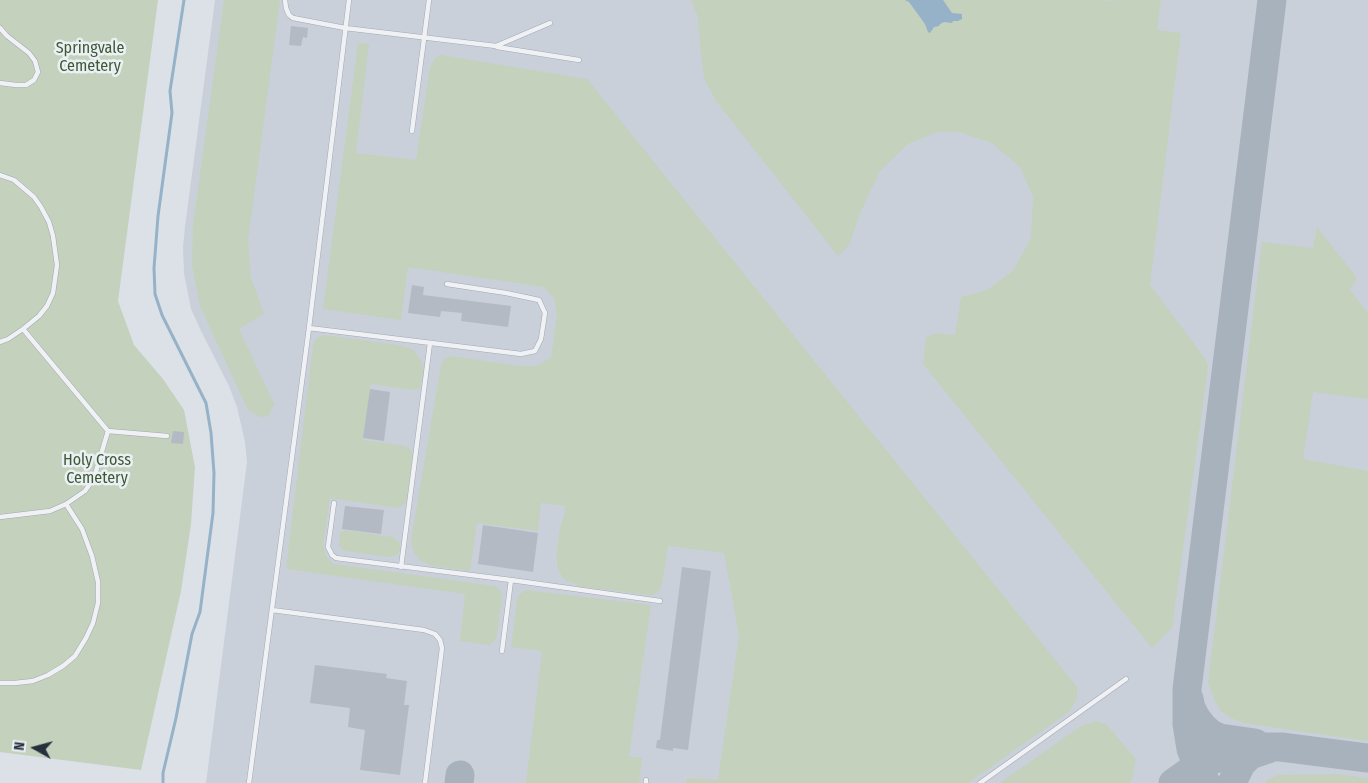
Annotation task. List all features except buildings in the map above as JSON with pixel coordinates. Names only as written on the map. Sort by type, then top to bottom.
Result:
[{"type":"lane","points":[[285,0],[289,15],[293,18],[345,28],[496,46],[579,60]]},
{"type":"lane","points":[[249,783],[309,328],[349,0]]},
{"type":"lane","points":[[412,131],[429,0]]},
{"type":"lane","points":[[496,46],[550,23]]},
{"type":"lane","points":[[0,28],[29,53],[35,61],[38,72],[34,80],[26,85],[0,83]]},
{"type":"lane","points":[[0,175],[14,180],[34,197],[49,222],[57,265],[53,293],[47,306],[39,316],[23,329],[8,340],[0,342]]},
{"type":"lane","points":[[309,328],[521,354],[535,350],[541,339],[545,313],[539,300],[447,284]]},
{"type":"lane","points":[[23,329],[108,432],[167,436]]},
{"type":"lane","points":[[401,567],[430,343]]},
{"type":"lane","points":[[0,517],[50,510],[66,504],[86,491],[94,478],[108,432]]},
{"type":"lane","points":[[334,503],[328,547],[332,555],[341,559],[660,601]]},
{"type":"lane","points":[[0,683],[33,681],[63,666],[75,656],[94,623],[98,603],[98,582],[92,556],[82,529],[66,504]]},
{"type":"lane","points":[[502,651],[511,580]]},
{"type":"lane","points":[[272,610],[424,630],[435,634],[440,640],[442,648],[425,783]]},
{"type":"lane","points":[[980,783],[1126,680]]},
{"type":"shaded area","points":[[215,0],[1368,0],[1368,783],[206,783],[247,462],[245,442],[237,407],[229,386],[191,309],[184,273],[183,247],[185,227]]},
{"type":"green space","name":"Holy Cross Cemetery","points":[[0,0],[158,0],[118,301],[134,345],[163,379],[184,410],[195,467],[191,524],[181,591],[141,770],[0,752]]},
{"type":"green space","points":[[224,0],[280,0],[248,240],[251,278],[264,314],[239,329],[274,404],[268,416],[260,417],[248,410],[200,306],[192,265],[193,225]]},
{"type":"green space","points":[[691,0],[1161,0],[1157,30],[1181,33],[1150,285],[1206,360],[1208,367],[1172,628],[1152,648],[923,364],[926,337],[936,333],[955,335],[961,297],[987,290],[1013,271],[1031,238],[1033,197],[1020,167],[992,143],[959,132],[937,132],[908,144],[880,171],[861,211],[849,245],[838,256],[716,101],[704,78],[698,17]]},
{"type":"green space","points":[[358,43],[369,44],[356,153],[416,160],[430,67],[435,58],[441,55],[587,79],[1077,687],[1077,698],[1070,711],[968,783],[686,783],[687,778],[718,780],[739,635],[724,553],[668,546],[662,585],[660,590],[653,595],[577,586],[577,584],[563,578],[557,567],[556,558],[565,506],[541,503],[538,531],[477,523],[470,571],[432,566],[421,561],[413,551],[411,540],[441,365],[445,358],[451,356],[519,366],[536,366],[551,358],[557,315],[554,298],[544,287],[408,267],[401,320],[323,309]]},
{"type":"green space","points":[[1317,227],[1357,278],[1350,290],[1368,313],[1368,399],[1313,392],[1303,459],[1368,471],[1368,741],[1244,723],[1231,718],[1221,711],[1208,683],[1262,242],[1313,248]]},
{"type":"green space","points":[[323,335],[399,345],[412,349],[424,367],[421,385],[413,390],[371,384],[363,440],[406,446],[410,449],[413,454],[407,500],[398,508],[330,498],[323,545],[326,556],[334,564],[495,586],[502,594],[497,636],[489,645],[460,641],[465,594],[286,569],[313,345],[316,338]]},
{"type":"green space","points":[[344,530],[392,537],[399,542],[401,549],[397,555],[389,557],[345,551],[339,545],[340,533]]},
{"type":"green space","points":[[526,590],[651,605],[629,756],[642,758],[639,783],[526,783],[542,651],[511,647],[517,601],[519,595]]},
{"type":"green space","points":[[1096,721],[1106,724],[1136,759],[1132,779],[1129,783],[1000,783],[1081,726]]},
{"type":"green space","points":[[1336,774],[1368,778],[1368,783],[1265,783],[1267,780],[1278,775]]},
{"type":"water","points":[[905,0],[943,0],[952,13],[962,14],[962,19],[952,23],[944,22],[934,27],[930,33],[909,2]]},
{"type":"waterway","points":[[163,783],[163,773],[192,634],[200,612],[213,513],[214,473],[211,433],[206,403],[162,315],[155,294],[154,268],[158,216],[172,113],[170,91],[184,0]]},
{"type":"taxiway","points":[[1206,783],[1191,749],[1187,724],[1187,689],[1272,0]]},
{"type":"taxiway","points":[[1189,699],[1196,718],[1211,734],[1220,738],[1255,743]]},
{"type":"taxiway","points":[[1173,783],[1197,766],[1235,751],[1254,747],[1281,747],[1368,758]]},
{"type":"taxiway","points":[[1232,783],[1241,764],[1250,755],[1268,749]]},
{"type":"taxiway","points":[[459,783],[460,775]]},
{"type":"park label","name":"Springvale Cemetery","points":[[90,58]]}]
